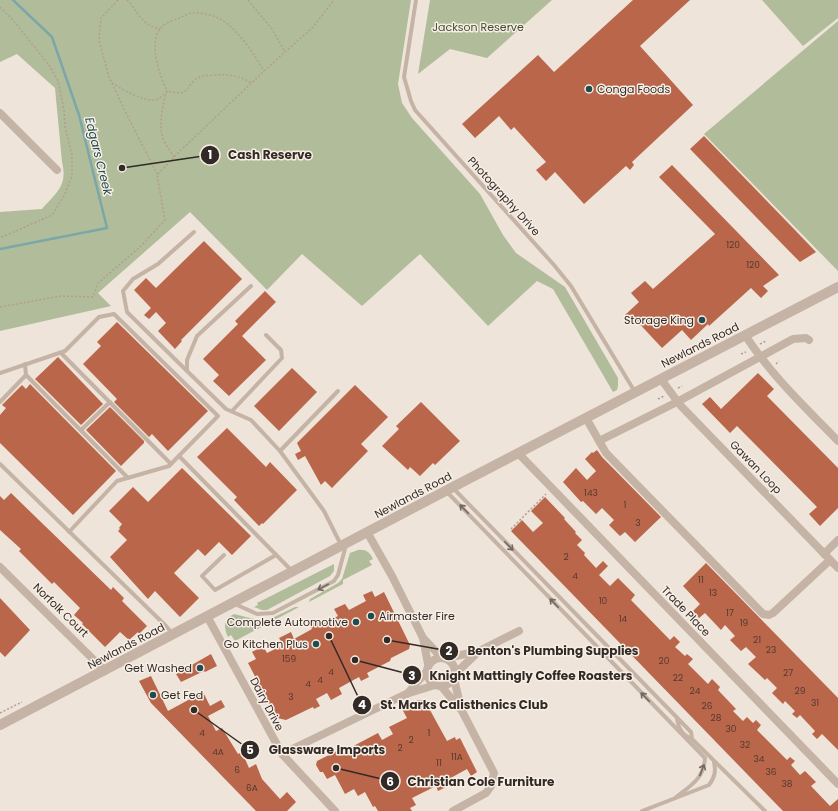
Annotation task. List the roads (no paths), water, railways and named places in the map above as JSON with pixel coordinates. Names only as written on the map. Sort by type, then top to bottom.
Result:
[{"type":"street","points":[[0,113],[58,170]]},
{"type":"street","name":"Newlands Road","points":[[0,725],[838,287]]},
{"type":"street","points":[[745,335],[777,378],[838,441]]},
{"type":"street","points":[[599,441],[677,402],[794,340],[806,338],[809,340]]},
{"type":"street","name":"Gawan Loop","points":[[661,379],[677,402],[838,568]]},
{"type":"street","points":[[586,418],[606,452],[764,614],[769,615],[774,613],[827,557],[838,540]]},
{"type":"street","name":"Trade Place","points":[[518,453],[838,784]]},
{"type":"street","points":[[368,532],[423,638],[429,679],[438,686],[462,711]]},
{"type":"street","name":"Norfolk Court","points":[[0,567],[105,671]]},
{"type":"street","name":"Dairy Drive","points":[[207,616],[282,754],[335,811]]},
{"type":"street","points":[[406,694],[434,659],[479,651],[520,630]]},
{"type":"street","points":[[423,638],[444,658],[454,664],[462,711],[494,773],[492,786],[486,793],[453,811]]},
{"type":"street","points":[[282,754],[406,694],[449,684],[479,651]]},
{"type":"lane","name":"Photography Drive","points":[[416,0],[404,77],[415,110],[567,281],[635,392]]},
{"type":"lane","points":[[194,232],[158,264],[133,279],[123,292],[127,312],[226,408],[251,420],[280,451],[324,511],[344,544],[338,575],[334,580],[273,613],[257,614],[232,603]]},
{"type":"lane","points":[[188,371],[187,360],[197,336],[251,286]]},
{"type":"lane","points":[[0,373],[65,352],[99,317],[114,314],[218,416],[169,466],[117,481],[69,532]]},
{"type":"lane","points":[[232,411],[282,358],[281,350],[266,336]]},
{"type":"lane","points":[[61,353],[171,464]]},
{"type":"lane","points":[[25,364],[26,375],[128,478]]},
{"type":"lane","points":[[0,402],[26,375]]},
{"type":"lane","points":[[280,451],[338,392]]},
{"type":"lane","points":[[81,430],[110,402]]},
{"type":"lane","points":[[179,456],[293,571]]},
{"type":"lane","points":[[0,464],[173,634]]},
{"type":"lane","points":[[449,489],[676,719],[691,732],[692,739],[765,811]]},
{"type":"lane","points":[[449,489],[704,758],[702,775],[676,798]]},
{"type":"lane","points":[[224,555],[202,576],[214,590],[276,555]]},
{"type":"lane","points":[[642,811],[709,784],[713,779],[716,770],[714,762]]},
{"type":"waterway","name":"Edgars Creek","points":[[0,249],[107,228],[79,115],[52,37],[13,0]]},
{"type":"place","name":"Conga Foods","points":[[589,89]]},
{"type":"place","name":"Cash Reserve","points":[[122,168]]},
{"type":"place","name":"Storage King","points":[[702,320]]},
{"type":"place","name":"Airmaster Fire","points":[[371,616]]},
{"type":"place","name":"Complete Automotive","points":[[356,622]]},
{"type":"place","name":"St. Marks Calisthenics Club","points":[[329,636]]},
{"type":"place","name":"Benton's Plumbing Supplies","points":[[387,640]]},
{"type":"place","name":"Go Kitchen Plus","points":[[316,644]]},
{"type":"place","name":"Knight Mattingly Coffee Roasters","points":[[355,660]]},
{"type":"place","name":"Get Washed","points":[[200,668]]},
{"type":"place","name":"Get Fed","points":[[153,695]]},
{"type":"place","name":"Glassware Imports","points":[[194,710]]},
{"type":"place","name":"Christian Cole Furniture","points":[[336,768]]},
{"type":"park label","name":"Jackson Reserve","points":[[478,27]]}]
